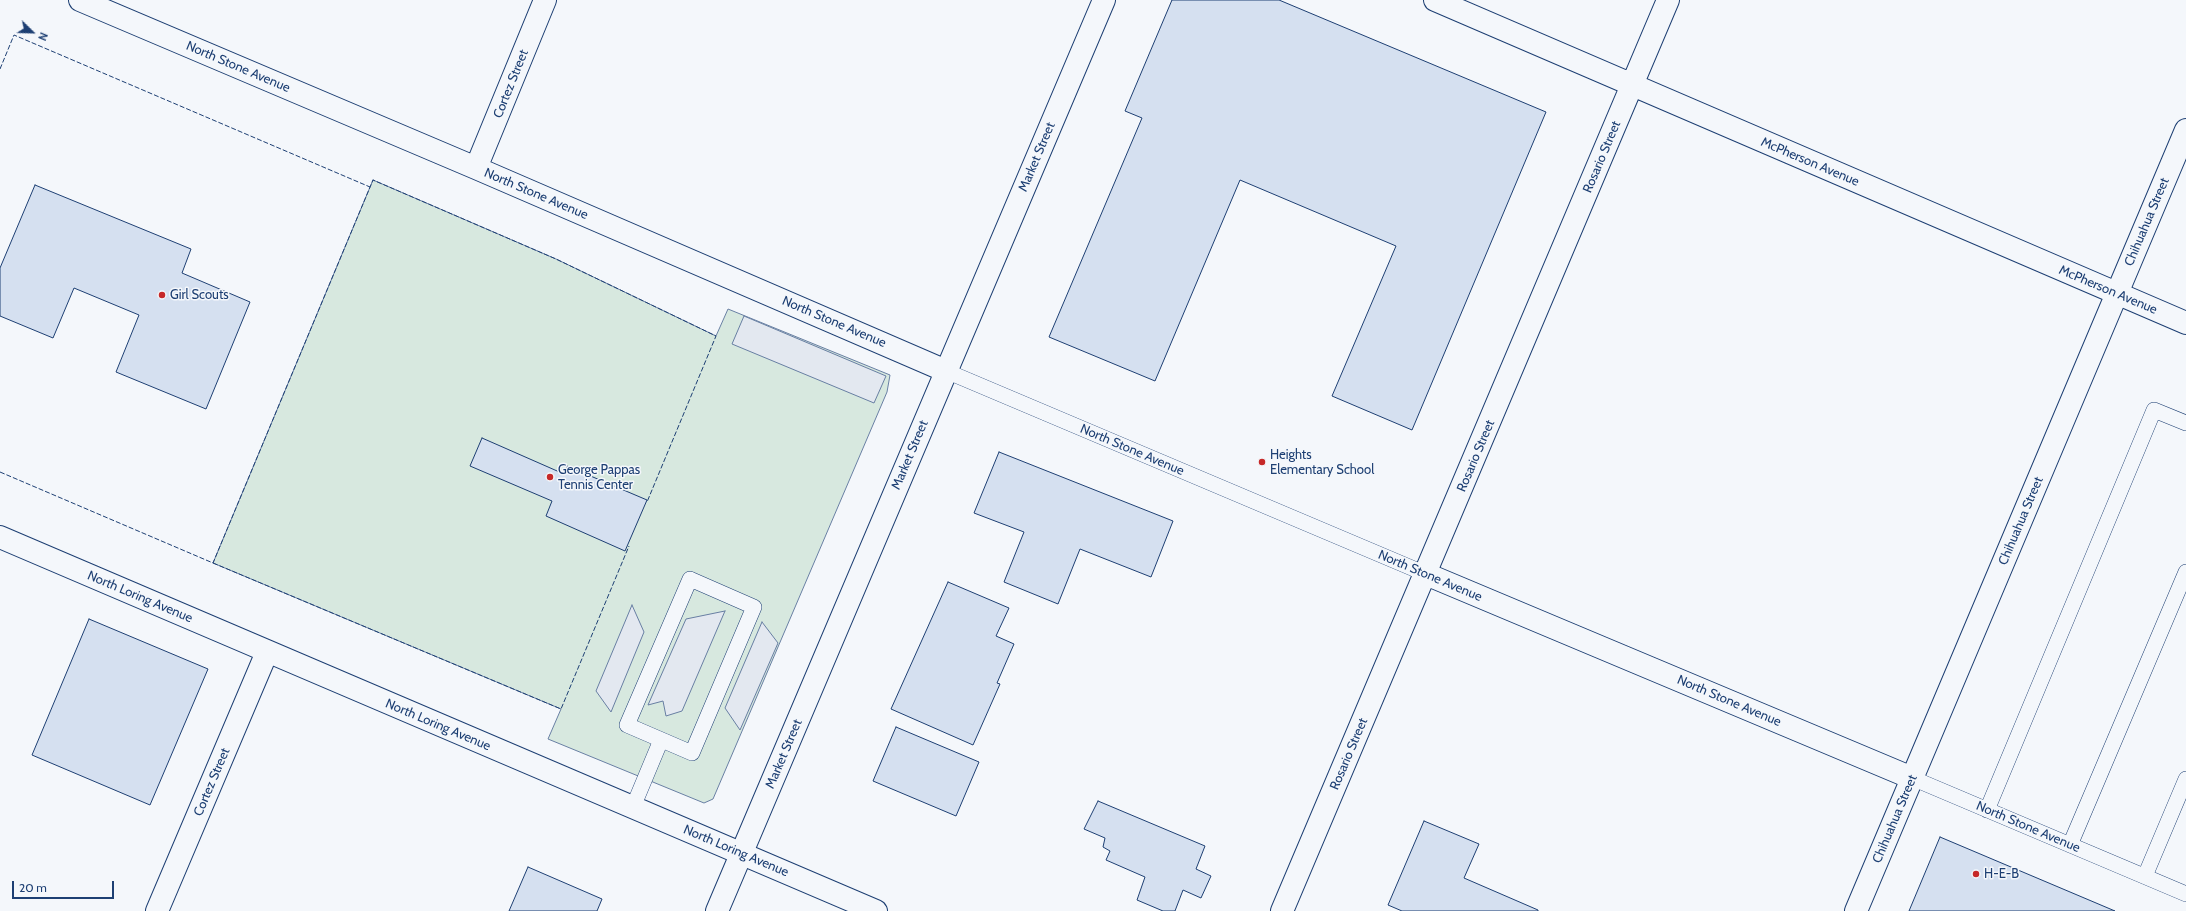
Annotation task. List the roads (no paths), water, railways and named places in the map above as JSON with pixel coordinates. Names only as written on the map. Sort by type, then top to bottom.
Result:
[{"type":"street","name":"North Stone Avenue","points":[[80,0],[476,168],[946,371]]},
{"type":"street","name":"Cortez Street","points":[[476,168],[545,0]]},
{"type":"street","name":"Market Street","points":[[717,911],[1104,0]]},
{"type":"street","name":"McPherson Avenue","points":[[1435,0],[2186,323]]},
{"type":"street","name":"Rosario Street","points":[[1282,911],[1668,0]]},
{"type":"street","name":"Chihuahua Street","points":[[1856,911],[2186,130]]},
{"type":"street","name":"North Loring Avenue","points":[[0,537],[876,911]]},
{"type":"street","name":"North Stone Avenue","points":[[1426,574],[1912,778]]},
{"type":"street","name":"Cortez Street","points":[[157,911],[267,652]]},
{"type":"lane","name":"North Stone Avenue","points":[[946,371],[1426,574]]},
{"type":"lane","points":[[1987,810],[2154,410],[2186,423]]},
{"type":"lane","points":[[2070,845],[2186,572]]},
{"type":"lane","points":[[690,579],[754,606],[692,753],[661,740],[627,725],[690,579]]},
{"type":"lane","points":[[633,807],[661,740]]},
{"type":"lane","name":"North Stone Avenue","points":[[1912,778],[2186,894]]},
{"type":"lane","points":[[2145,876],[2186,779]]},
{"type":"place","name":"Girl Scouts","points":[[162,295]]},
{"type":"place","name":"Heights Elementary School","points":[[1262,462]]},
{"type":"place","name":"George Pappas Tennis Center","points":[[550,477]]},
{"type":"place","name":"H-E-B","points":[[1976,874]]}]
